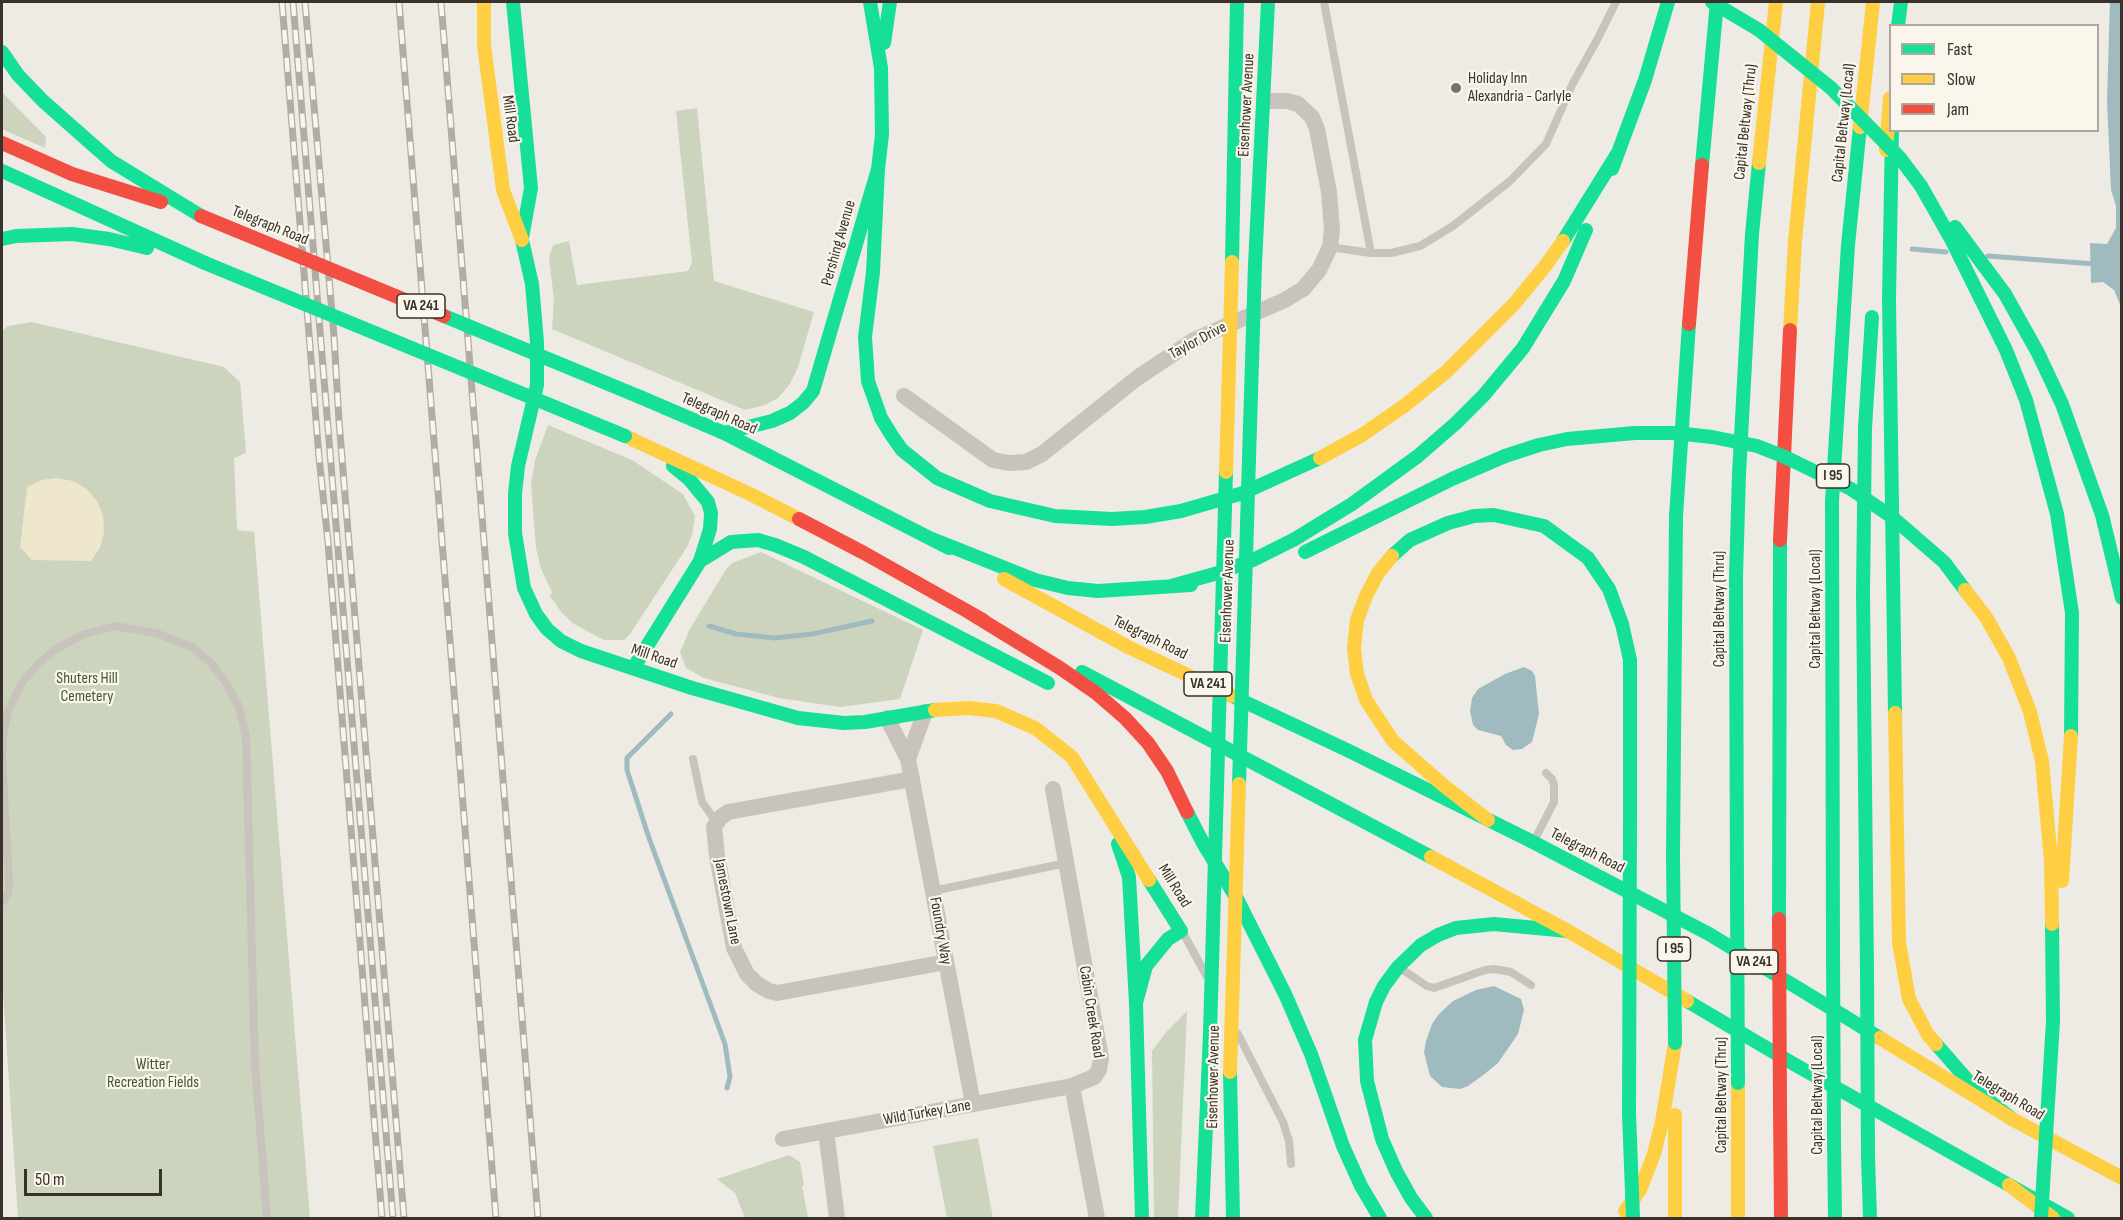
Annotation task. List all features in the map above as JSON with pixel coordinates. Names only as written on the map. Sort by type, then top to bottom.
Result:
[{"type":"main road","name":"Mill Road","points":[[484,2],[484,45],[503,190],[522,238],[532,284],[537,342],[537,385],[518,466],[515,494],[515,533],[524,588],[536,614],[547,629],[561,641],[581,651],[692,688],[798,718],[844,723],[943,709],[969,708],[996,711],[1035,728],[1071,757],[1170,909],[1181,931],[1168,939],[1146,966],[1136,1003]]},
{"type":"main road","name":"Mill Road","points":[[513,2],[531,188],[522,238]]},
{"type":"main road","name":"Pershing Avenue","points":[[724,433],[772,422],[790,413],[813,391],[878,169],[882,135],[881,68],[870,2]]},
{"type":"main road","points":[[881,68],[890,2]]},
{"type":"main road","name":"Eisenhower Avenue","points":[[1202,1218],[1232,262],[1237,2]]},
{"type":"main road","name":"Eisenhower Avenue","points":[[1233,1218],[1230,1072],[1255,264],[1268,2]]},
{"type":"main road","points":[[1170,586],[1218,573],[1253,560],[1294,539],[1352,504],[1418,456],[1484,395],[1510,364],[1547,312],[1583,239],[1645,80],[1668,2]]},
{"type":"main road","points":[[1714,2],[1759,30],[1831,88],[1899,158],[2005,294],[2038,353],[2062,404],[2098,504],[2121,598]]},
{"type":"main road","name":"I 95","points":[[1675,1218],[1673,855],[1676,516],[1714,2]]},
{"type":"main road","name":"Capital Beltway (Thru)","points":[[1738,1218],[1736,578],[1739,474],[1752,234],[1776,2]]},
{"type":"main road","points":[[1780,1218],[1780,522],[1795,241],[1818,2]]},
{"type":"main road","name":"Capital Beltway (Local)","points":[[1835,1218],[1832,501],[1848,245],[1873,2]]},
{"type":"main road","points":[[1898,24],[1901,2]]},
{"type":"main road","points":[[2,52],[18,75],[89,143],[111,161],[201,216]]},
{"type":"main road","points":[[1876,264],[1889,110]]},
{"type":"main road","points":[[1892,132],[1889,299],[1890,449],[1899,943],[1909,999],[1928,1035],[1977,1090],[2012,1119]]},
{"type":"main road","points":[[2,143],[72,174],[201,216]]},
{"type":"main road","points":[[878,169],[873,272],[865,337],[865,358],[868,381],[874,399],[881,418],[892,436],[902,450],[937,478],[990,501],[1055,516],[1112,519],[1145,517],[1181,511],[1243,493],[1319,459],[1362,435],[1404,406],[1446,372],[1514,304],[1546,265],[1619,151]]},
{"type":"main road","points":[[2,171],[205,262]]},
{"type":"main road","points":[[1921,186],[1952,238],[1980,293],[2026,400],[2057,513],[2072,613],[2072,720],[2041,1218]]},
{"type":"main road","name":"Telegraph Road","points":[[201,216],[724,433],[932,539],[1128,647],[1347,750],[1533,842],[1709,934],[2012,1119],[2121,1178]]},
{"type":"main road","points":[[2,239],[16,236],[72,234],[109,239],[205,262]]},
{"type":"main road","name":"VA 241","points":[[205,262],[625,436],[750,494],[1342,808],[1568,931],[1792,1063],[2068,1218]]},
{"type":"main road","points":[[1870,1218],[1863,593],[1865,428],[1873,300]]},
{"type":"main road","points":[[1295,557],[1452,479],[1506,456],[1539,445],[1567,440],[1635,433],[1676,433],[1740,442],[1785,457],[1828,476],[1862,495],[1918,537],[1944,562],[1972,596],[2009,658],[2030,712],[2042,761],[2051,861],[2053,1021]]},
{"type":"main road","points":[[652,448],[689,479],[708,502],[711,513],[710,529],[700,561]]},
{"type":"main road","points":[[1488,820],[1443,785],[1393,741],[1378,722],[1366,700],[1357,674],[1354,648],[1357,620],[1366,596],[1378,573],[1394,554],[1410,540],[1438,527],[1474,516],[1494,515],[1544,526],[1588,558],[1609,589],[1622,624],[1630,660],[1629,1114],[1633,1218]]},
{"type":"main road","points":[[634,667],[700,561],[713,546],[730,534],[743,530],[769,529]]},
{"type":"main road","points":[[794,533],[864,553]]},
{"type":"main road","points":[[932,539],[1035,580],[1068,588],[1098,591],[1209,584],[1264,570]]},
{"type":"main road","points":[[700,561],[731,542],[758,540],[775,545],[814,562],[1037,676],[1056,688]]},
{"type":"main road","points":[[967,611],[1096,693],[1125,718],[1148,743],[1167,771],[1203,843],[1237,899],[1285,994],[1311,1054],[1343,1146],[1361,1186],[1380,1218]]},
{"type":"main road","points":[[1147,767],[1172,804],[1203,843]]},
{"type":"main road","name":"Mill Road","points":[[1109,814],[1129,877],[1136,1003],[1142,1218]]},
{"type":"main road","points":[[1426,1218],[1411,1198],[1392,1160],[1374,1110],[1367,1081],[1365,1040],[1370,1019],[1384,986],[1398,967],[1421,945],[1456,928],[1494,924],[1568,931]]},
{"type":"main road","points":[[1618,1218],[1640,1190],[1653,1154],[1662,1122],[1675,1043]]},
{"type":"main road","points":[[2008,1185],[2053,1218]]},
{"type":"street","name":"Taylor Drive","points":[[904,396],[993,459],[1009,463],[1026,462],[1042,454],[1137,378],[1194,340],[1285,300],[1303,289],[1319,270],[1330,247],[1332,214],[1315,123],[1308,112],[1298,104],[1287,101],[1264,101]]},
{"type":"street","points":[[908,759],[925,712]]},
{"type":"street","name":"Foundry Way","points":[[887,718],[908,759],[973,1104]]},
{"type":"street","points":[[717,823],[728,812],[912,778]]},
{"type":"street","name":"Cabin Creek Road","points":[[1053,789],[1101,1058],[1099,1070],[1094,1077],[1072,1086]]},
{"type":"street","name":"Jamestown Lane","points":[[717,823],[714,827],[714,837],[734,948],[742,965],[757,984],[777,993],[946,962]]},
{"type":"street","points":[[1072,1086],[1096,1218]]},
{"type":"street","name":"Wild Turkey Lane","points":[[783,1139],[1072,1086]]},
{"type":"street","points":[[826,1131],[837,1218]]},
{"type":"lane","points":[[1330,247],[1371,253],[1391,253],[1420,246],[1453,226],[1481,205],[1546,144],[1573,83],[1616,2]]},
{"type":"lane","points":[[1325,4],[1371,253]]},
{"type":"lane","points":[[2,902],[8,894],[9,885],[2,756],[3,734],[8,711],[22,683],[37,665],[82,634],[115,626],[156,633],[192,647],[211,663],[226,682],[239,707],[246,736],[255,1064],[267,1218]]},
{"type":"lane","points":[[693,759],[702,802],[717,823]]},
{"type":"lane","points":[[1533,842],[1554,802],[1554,785],[1546,773]]},
{"type":"lane","points":[[933,891],[1066,863]]},
{"type":"lane","points":[[1181,931],[1260,1074],[1283,1122],[1289,1141],[1291,1164]]},
{"type":"lane","points":[[1398,967],[1434,988],[1494,969],[1511,972],[1531,985]]},
{"type":"green space","points":[[2,92],[46,137],[45,148],[2,129]]},
{"type":"green space","points":[[697,108],[714,281],[814,312],[798,367],[790,384],[778,398],[765,405],[745,410],[552,329],[554,300],[549,258],[553,245],[569,241],[577,285],[688,271],[692,263],[676,111]]},
{"type":"green space","name":"Witter Recreation Fields","points":[[32,322],[224,367],[240,382],[246,453],[234,458],[237,530],[254,532],[310,1218],[18,1218],[2,977],[2,331],[8,326]]},
{"type":"green space","points":[[548,425],[632,460],[683,494],[695,516],[692,535],[687,547],[624,640],[604,640],[574,624],[562,613],[550,596],[552,592],[541,569],[536,548],[531,485],[535,460]]},
{"type":"green space","points":[[761,552],[923,630],[900,699],[840,707],[779,698],[704,678],[686,668],[680,652],[690,629],[725,571],[732,563]]},
{"type":"green space","points":[[1187,1011],[1178,1218],[1154,1218],[1152,1051],[1167,1031]]},
{"type":"green space","points":[[978,1138],[993,1218],[947,1218],[933,1146]]},
{"type":"green space","points":[[789,1155],[800,1162],[808,1218],[745,1218],[735,1193],[717,1179]]},
{"type":"sand","points":[[57,478],[73,481],[87,489],[97,501],[103,516],[104,533],[100,548],[91,561],[32,560],[20,547],[27,487],[41,480]]},
{"type":"water","points":[[2110,2],[2122,2],[2121,307],[2114,290],[2103,282],[2091,283],[2090,243],[2107,244],[2116,228],[2116,206],[2111,190],[2107,101]]},
{"type":"water","points":[[1524,667],[1532,671],[1535,676],[1539,714],[1532,742],[1522,749],[1513,750],[1506,745],[1501,736],[1478,730],[1473,725],[1470,711],[1472,698],[1478,689],[1505,674]]},
{"type":"water","points":[[1494,986],[1521,999],[1524,1010],[1518,1034],[1498,1063],[1468,1086],[1460,1089],[1442,1087],[1430,1076],[1424,1052],[1432,1024],[1453,1001],[1476,990]]},
{"type":"waterway","points":[[1912,249],[1946,252]]},
{"type":"waterway","points":[[1988,256],[2095,264]]},
{"type":"waterway","points":[[709,626],[736,634],[775,638],[812,634],[872,621]]},
{"type":"waterway","points":[[671,714],[627,758],[627,770],[649,838],[725,1044],[730,1077],[727,1088]]},
{"type":"railway","points":[[282,2],[382,1218]]},
{"type":"railway","points":[[293,2],[393,1218]]},
{"type":"railway","points":[[305,2],[334,336],[404,1218]]},
{"type":"railway","points":[[399,2],[496,1218]]},
{"type":"railway","points":[[441,2],[538,1218]]},
{"type":"traffic: fast","points":[[513,2],[531,188],[522,238]]},
{"type":"traffic: fast","points":[[724,433],[772,421],[790,413],[813,391],[878,169],[882,135],[881,68],[870,2]]},
{"type":"traffic: fast","points":[[884,43],[890,2]]},
{"type":"traffic: fast","points":[[1232,262],[1237,2]]},
{"type":"traffic: fast","points":[[1255,264],[1268,2]]},
{"type":"traffic: fast","points":[[1612,169],[1645,80],[1668,2]]},
{"type":"traffic: fast","points":[[1712,2],[1759,30],[1831,88],[1900,158],[1921,186]]},
{"type":"traffic: fast","points":[[1702,165],[1717,2]]},
{"type":"traffic: fast","points":[[1898,24],[1901,2]]},
{"type":"traffic: fast","points":[[2,52],[18,75],[43,101],[111,161],[201,216]]},
{"type":"traffic: fast","points":[[1833,953],[1832,501],[1848,245],[1860,127]]},
{"type":"traffic: fast","points":[[1892,132],[1889,299],[1895,713]]},
{"type":"traffic: fast","points":[[1563,241],[1619,151]]},
{"type":"traffic: fast","points":[[1737,895],[1736,577],[1739,474],[1752,234],[1759,163]]},
{"type":"traffic: fast","points":[[878,169],[873,272],[865,337],[868,381],[881,418],[892,436],[902,450],[937,478],[990,501],[1055,516],[1112,519],[1145,517],[1181,511],[1243,493],[1320,458]]},
{"type":"traffic: fast","points":[[2,171],[205,263]]},
{"type":"traffic: fast","points":[[1921,186],[1951,239],[2006,350],[2026,400],[2057,514],[2072,613],[2071,736]]},
{"type":"traffic: fast","points":[[1955,227],[2005,294],[2038,353],[2062,404],[2102,515],[2122,598]]},
{"type":"traffic: fast","points":[[1171,586],[1218,573],[1253,560],[1295,539],[1352,504],[1418,456],[1484,395],[1523,348],[1564,281],[1586,230]]},
{"type":"traffic: fast","points":[[2,239],[16,236],[72,234],[109,239],[147,248]]},
{"type":"traffic: fast","points":[[522,240],[532,284],[537,342],[537,385],[518,466],[515,533],[524,588],[536,614],[547,629],[561,641],[581,651],[692,688],[798,718],[844,723],[865,722],[935,710]]},
{"type":"traffic: fast","points":[[205,263],[625,436]]},
{"type":"traffic: fast","points":[[1239,784],[1255,264]]},
{"type":"traffic: fast","points":[[444,316],[640,397]]},
{"type":"traffic: fast","points":[[1867,971],[1863,593],[1865,428],[1872,317]]},
{"type":"traffic: fast","points":[[1673,855],[1676,516],[1689,324]]},
{"type":"traffic: fast","points":[[640,397],[724,433],[949,548]]},
{"type":"traffic: fast","points":[[1305,552],[1452,479],[1505,456],[1567,439],[1635,433]]},
{"type":"traffic: fast","points":[[1635,433],[1676,433],[1712,437],[1757,446],[1785,457],[1851,489],[1892,517],[1944,562],[1965,590]]},
{"type":"traffic: fast","points":[[673,466],[689,479],[708,502],[711,513],[710,529],[700,561]]},
{"type":"traffic: fast","points":[[1210,1033],[1226,472]]},
{"type":"traffic: fast","points":[[1392,556],[1410,540],[1448,523],[1474,516],[1494,515],[1544,526],[1588,558],[1609,589],[1622,624],[1630,660],[1630,818]]},
{"type":"traffic: fast","points":[[932,539],[1035,580],[1068,588],[1098,591],[1191,585]]},
{"type":"traffic: fast","points":[[700,561],[731,542],[758,540],[775,545],[804,557],[1048,683]]},
{"type":"traffic: fast","points":[[1779,919],[1780,540]]},
{"type":"traffic: fast","points":[[634,667],[700,561]]},
{"type":"traffic: fast","points":[[1082,672],[1431,857]]},
{"type":"traffic: fast","points":[[1232,696],[1529,840],[1709,934],[1880,1038]]},
{"type":"traffic: fast","points":[[1187,812],[1237,899],[1285,994],[1311,1054],[1343,1146],[1361,1186],[1380,1218]]},
{"type":"traffic: fast","points":[[1630,818],[1629,1114],[1633,1218]]},
{"type":"traffic: fast","points":[[1118,844],[1129,877],[1136,1003],[1142,1218]]},
{"type":"traffic: fast","points":[[1673,855],[1675,1043]]},
{"type":"traffic: fast","points":[[1136,1003],[1146,966],[1168,939],[1181,931],[1149,880]]},
{"type":"traffic: fast","points":[[1737,895],[1738,1083]]},
{"type":"traffic: fast","points":[[1426,1218],[1411,1198],[1382,1139],[1367,1081],[1365,1040],[1376,1002],[1398,967],[1421,945],[1456,928],[1494,924],[1568,931]]},
{"type":"traffic: fast","points":[[2041,1218],[2053,1021],[2052,924]]},
{"type":"traffic: fast","points":[[1833,953],[1834,1139]]},
{"type":"traffic: fast","points":[[1867,971],[1868,1157]]},
{"type":"traffic: fast","points":[[1687,1001],[1792,1063],[2068,1218]]},
{"type":"traffic: fast","points":[[1202,1218],[1210,1033]]},
{"type":"traffic: fast","points":[[1936,1044],[1977,1091],[2012,1119]]},
{"type":"traffic: fast","points":[[1230,1072],[1233,1218]]},
{"type":"traffic: fast","points":[[1834,1139],[1835,1218]]},
{"type":"traffic: fast","points":[[1868,1157],[1870,1218]]},
{"type":"traffic: slow","points":[[484,2],[484,45],[503,190],[522,240]]},
{"type":"traffic: slow","points":[[1759,163],[1776,2]]},
{"type":"traffic: slow","points":[[1790,330],[1795,241],[1818,2]]},
{"type":"traffic: slow","points":[[1860,127],[1873,2]]},
{"type":"traffic: slow","points":[[1886,150],[1889,111]]},
{"type":"traffic: slow","points":[[1320,458],[1362,435],[1404,406],[1446,372],[1514,304],[1563,241]]},
{"type":"traffic: slow","points":[[1226,472],[1232,262]]},
{"type":"traffic: slow","points":[[625,436],[799,519]]},
{"type":"traffic: slow","points":[[1392,556],[1378,573],[1357,620],[1354,648],[1357,674],[1366,700],[1393,741],[1443,785],[1488,820]]},
{"type":"traffic: slow","points":[[1004,579],[1128,647],[1232,696]]},
{"type":"traffic: slow","points":[[1965,590],[1986,617],[2009,658],[2030,712],[2042,761],[2051,861],[2052,924]]},
{"type":"traffic: slow","points":[[935,710],[969,708],[996,711],[1035,728],[1072,757],[1149,880]]},
{"type":"traffic: slow","points":[[1895,713],[1899,943],[1909,999],[1928,1035],[1936,1044]]},
{"type":"traffic: slow","points":[[2062,881],[2071,736]]},
{"type":"traffic: slow","points":[[1230,1072],[1239,784]]},
{"type":"traffic: slow","points":[[1431,857],[1568,931],[1687,1001]]},
{"type":"traffic: slow","points":[[1880,1038],[2012,1119],[2122,1178]]},
{"type":"traffic: slow","points":[[1625,1211],[1640,1190],[1654,1154],[1662,1122],[1675,1043]]},
{"type":"traffic: slow","points":[[1738,1083],[1738,1218]]},
{"type":"traffic: slow","points":[[1675,1115],[1675,1218]]},
{"type":"traffic: slow","points":[[2009,1185],[2053,1218]]},
{"type":"traffic: jam","points":[[2,143],[72,174],[161,202]]},
{"type":"traffic: jam","points":[[1689,324],[1702,165]]},
{"type":"traffic: jam","points":[[201,216],[444,316]]},
{"type":"traffic: jam","points":[[1780,540],[1790,330]]},
{"type":"traffic: jam","points":[[799,519],[983,620]]},
{"type":"traffic: jam","points":[[967,611],[1060,668],[1096,693],[1125,718],[1148,743],[1167,771],[1187,812]]},
{"type":"traffic: jam","points":[[1779,919],[1780,1107]]},
{"type":"traffic: jam","points":[[1780,1107],[1781,1218]]},
{"type":"place","name":"Holiday Inn Alexandria - Carlyle","points":[[1456,88]]},
{"type":"park label","name":"Shuters Hill Cemetery","points":[[87,688]]}]
